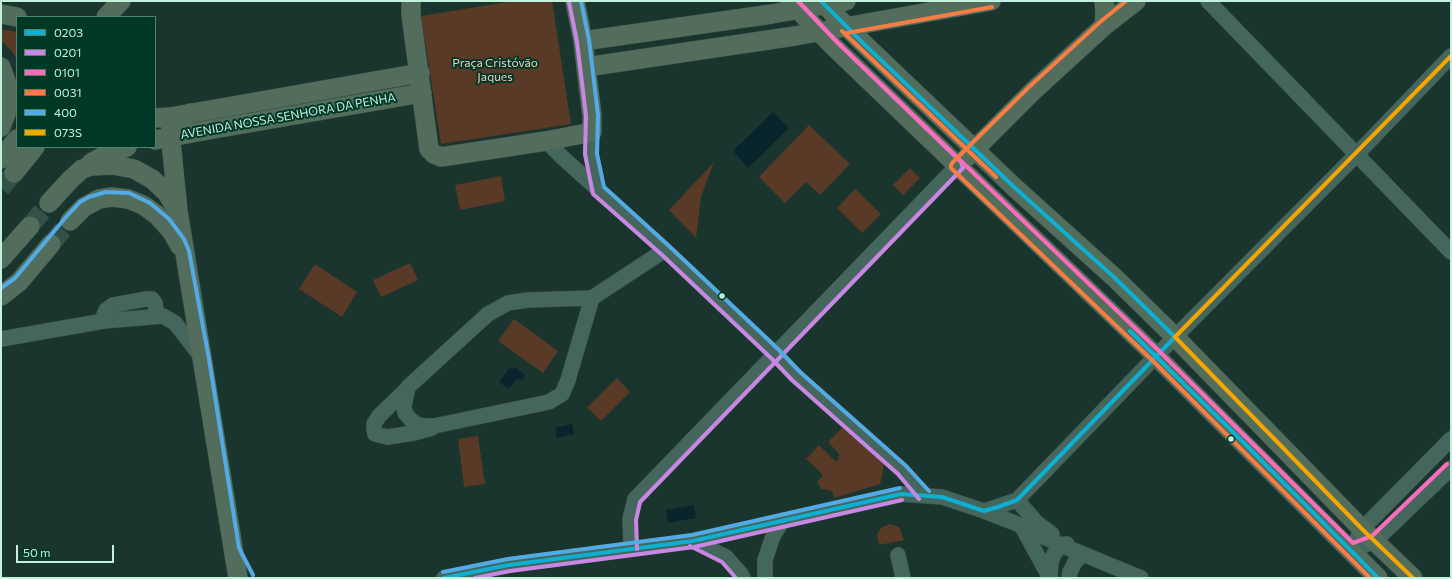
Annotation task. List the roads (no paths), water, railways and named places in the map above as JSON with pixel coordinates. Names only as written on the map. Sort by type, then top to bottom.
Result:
[{"type":"main road","points":[[107,16],[121,1]]},
{"type":"main road","points":[[411,1],[411,15],[429,149],[434,154],[441,157],[546,141],[592,132],[592,116],[583,41],[575,1]]},
{"type":"main road","points":[[583,41],[794,5],[846,1]]},
{"type":"main road","points":[[586,68],[820,32],[991,1]]},
{"type":"main road","points":[[1104,1],[1104,26]]},
{"type":"main road","points":[[957,166],[1033,91],[1104,26],[1136,1]]},
{"type":"main road","points":[[823,3],[846,27],[1175,337],[1413,578]]},
{"type":"main road","points":[[794,5],[957,166],[1156,356],[1352,550],[1378,578]]},
{"type":"main road","points":[[1,14],[16,17]]},
{"type":"main road","points":[[1,67],[8,92],[6,114],[1,127]]},
{"type":"main road","name":"AVENIDA NOSSA SENHORA DA PENHA","points":[[156,118],[170,117],[420,73]]},
{"type":"main road","name":"AVENIDA NOSSA SENHORA DA PENHA","points":[[162,139],[422,93]]},
{"type":"main road","points":[[190,113],[174,123],[170,132],[162,139],[178,211],[183,252],[203,360],[238,578]]},
{"type":"main road","points":[[1,159],[16,140]]},
{"type":"main road","points":[[14,173],[34,148]]},
{"type":"main road","points":[[49,203],[82,169],[107,154],[124,148]]},
{"type":"main road","points":[[82,169],[102,165],[134,169],[152,179],[160,186],[178,211]]},
{"type":"main road","points":[[70,221],[84,207],[99,199],[112,197],[128,199],[143,205],[157,215],[172,232],[183,252]]},
{"type":"main road","points":[[1,259],[30,226]]},
{"type":"main road","points":[[1,296],[19,282],[51,244]]},
{"type":"street","points":[[1208,1],[1451,252]]},
{"type":"street","points":[[984,511],[998,508],[1017,500],[1156,356],[1357,154],[1451,56]]},
{"type":"street","points":[[592,132],[591,154],[598,190]]},
{"type":"street","points":[[546,141],[562,158],[665,250],[775,354],[796,376],[902,470],[924,495]]},
{"type":"street","points":[[631,550],[630,519],[635,499],[957,166]]},
{"type":"street","points":[[592,298],[568,380],[562,394],[550,402],[446,424],[414,433],[387,437],[375,434],[374,424],[379,416],[408,387],[488,314],[508,303],[528,300],[592,298],[665,250]]},
{"type":"street","points":[[1,339],[104,321],[163,316],[175,323],[203,360]]},
{"type":"street","points":[[408,387],[404,406],[405,413],[410,419],[416,424],[423,426],[446,424]]},
{"type":"street","points":[[1369,535],[1431,459],[1451,439]]},
{"type":"street","points":[[1352,550],[1448,471],[1431,459]]},
{"type":"street","points":[[444,578],[509,565],[693,541],[901,494],[942,497],[984,511],[1141,578]]},
{"type":"street","points":[[1017,500],[1037,523],[1064,545]]},
{"type":"street","points":[[764,578],[765,560],[773,536],[783,520]]},
{"type":"street","points":[[1022,527],[1050,578]]},
{"type":"street","points":[[693,541],[726,557],[743,578]]},
{"type":"street","points":[[1050,578],[1053,558],[1064,545]]},
{"type":"street","points":[[233,550],[248,578]]},
{"type":"street","points":[[1069,578],[1075,562],[1082,554]]},
{"type":"street","points":[[898,555],[903,578]]},
{"type":"water","points":[[773,112],[789,128],[748,168],[733,151]]},
{"type":"water","points":[[517,368],[525,375],[523,380],[515,380],[509,389],[499,382],[509,369]]},
{"type":"water","points":[[572,424],[574,434],[557,438],[555,428]]},
{"type":"water","points":[[694,505],[696,518],[668,523],[666,510]]},
{"type":"tunnel","points":[[1,188],[14,173]]},
{"type":"tunnel","points":[[30,226],[49,203]]},
{"type":"tunnel","points":[[51,244],[70,221]]},
{"type":"park label","name":"Praça Cristóvão Jaques","points":[[495,70]]}]
